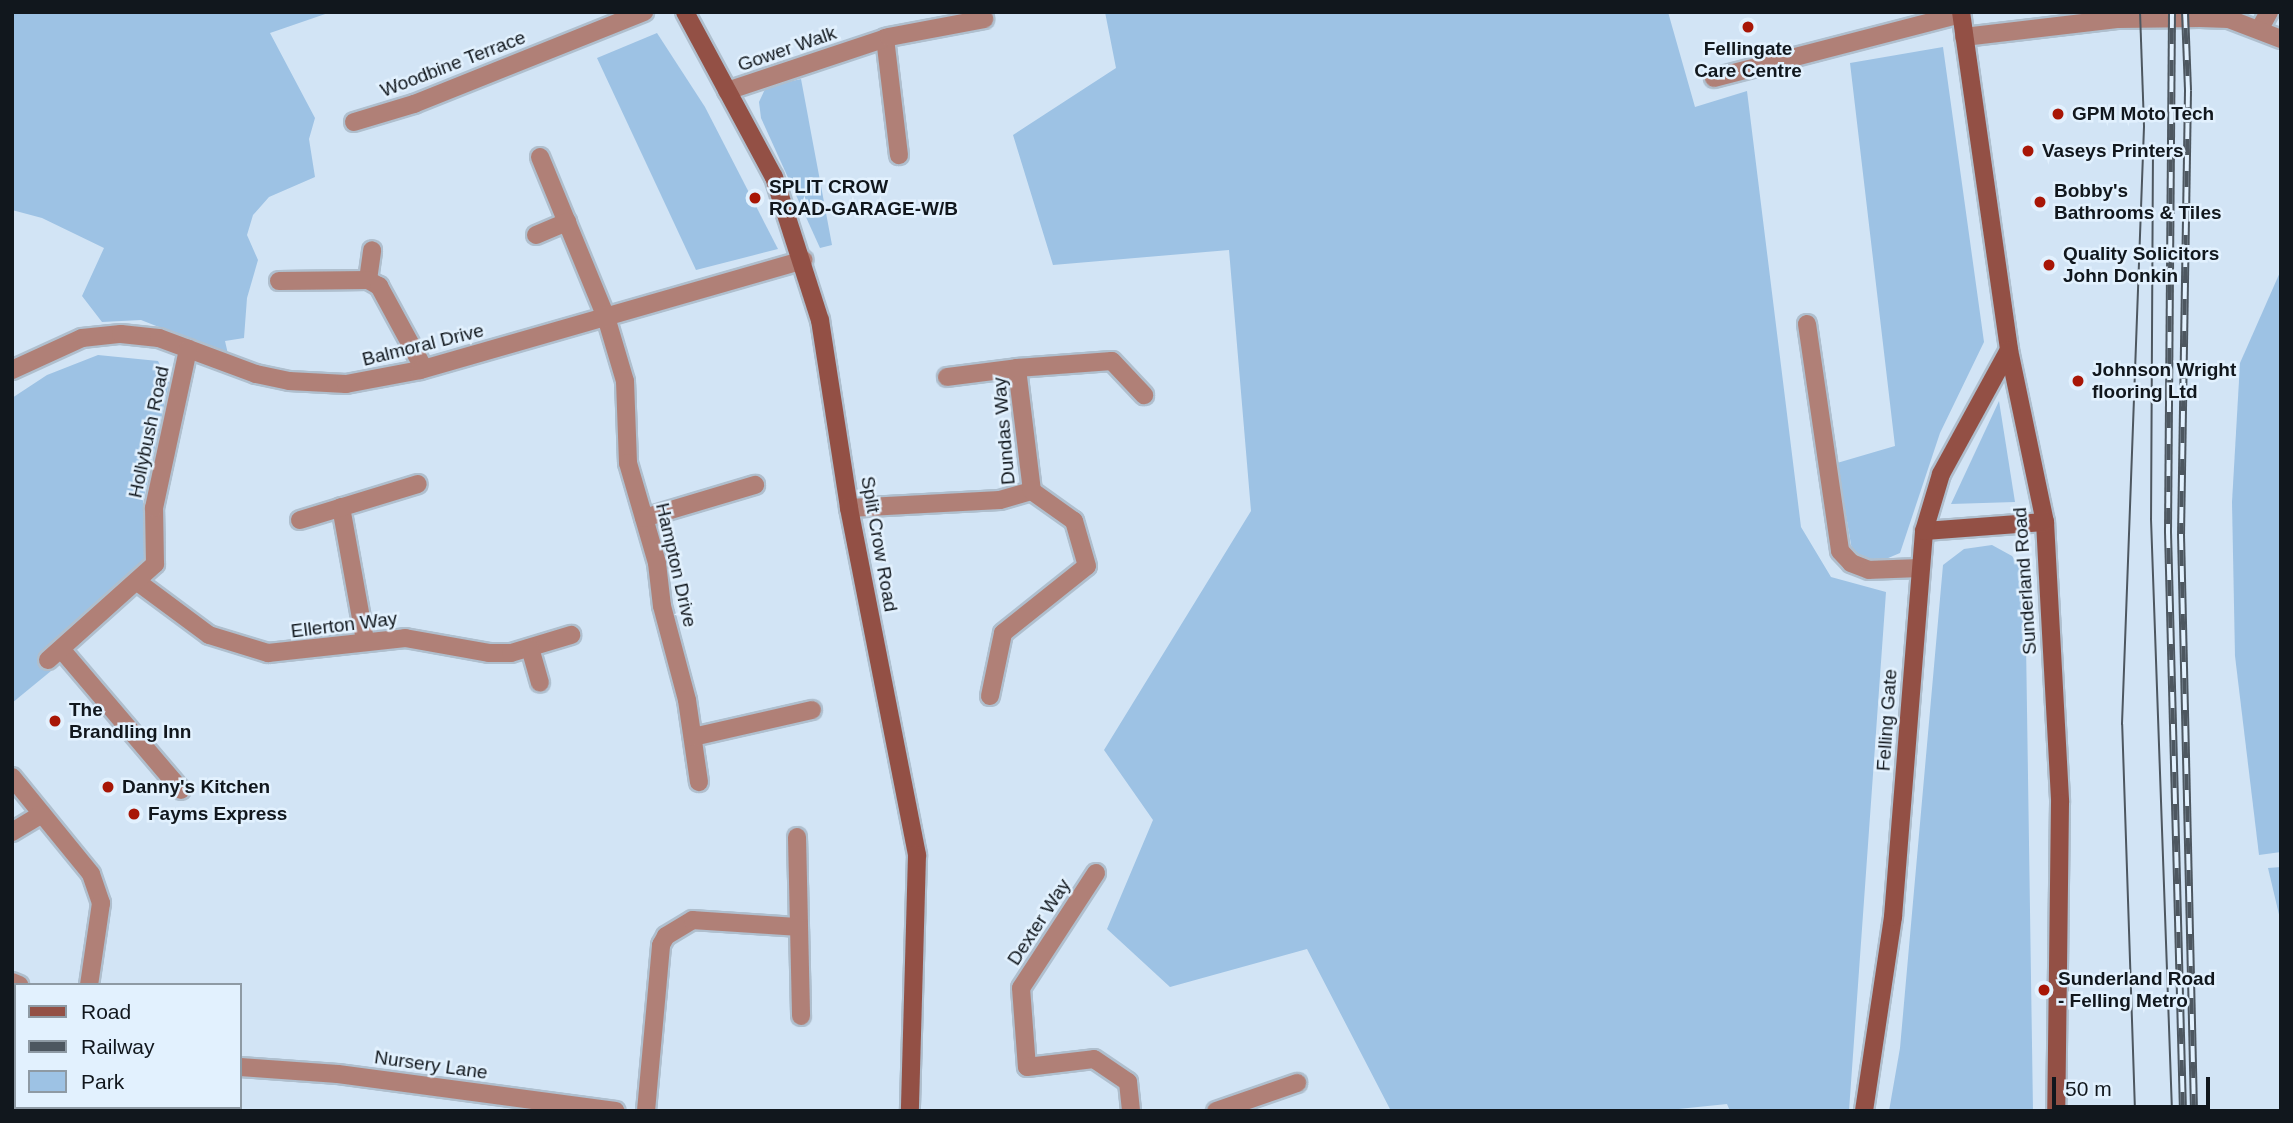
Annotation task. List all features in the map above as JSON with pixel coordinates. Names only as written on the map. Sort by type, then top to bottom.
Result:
[{"type":"street","name":"Woodbine Terrace","points":[[355,122],[414,104],[644,12]]},
{"type":"street","name":"Split Crow Road","points":[[685,12],[774,177],[804,260],[820,320],[849,508],[917,855],[910,1111]]},
{"type":"street","points":[[2259,30],[2269,12]]},
{"type":"street","points":[[1714,78],[1961,13]]},
{"type":"street","name":"Sunderland Road","points":[[1961,13],[2009,349],[2045,522],[2060,803],[2056,1111]]},
{"type":"street","name":"Gower Walk","points":[[727,91],[884,38],[984,19]]},
{"type":"street","points":[[1964,37],[2117,19],[2229,19],[2281,39]]},
{"type":"street","points":[[884,38],[899,155]]},
{"type":"street","name":"Hampton Drive","points":[[540,157],[606,317],[625,382],[628,463],[644,518],[692,737],[699,782]]},
{"type":"street","points":[[536,235],[567,222]]},
{"type":"street","points":[[368,280],[372,250]]},
{"type":"street","name":"Balmoral Drive","points":[[13,369],[82,338],[146,337],[289,381],[346,384],[424,369],[804,260]]},
{"type":"street","points":[[279,281],[368,280],[386,296],[424,369]]},
{"type":"street","points":[[1807,324],[1840,551],[1851,563],[1869,570],[1919,568]]},
{"type":"street","name":"Hollybush Road","points":[[181,790],[54,655],[150,573],[158,554],[154,508],[188,349]]},
{"type":"street","name":"Felling Gate","points":[[1864,1111],[1893,917],[1924,531],[1941,474],[2009,349]]},
{"type":"street","name":"Dundas Way","points":[[849,508],[1000,500],[1032,491],[1017,368],[1112,361],[1144,395]]},
{"type":"street","points":[[947,377],[1017,368]]},
{"type":"street","points":[[300,520],[418,484]]},
{"type":"street","points":[[644,518],[755,485]]},
{"type":"street","points":[[990,696],[1003,633],[1087,566],[1074,521],[1032,491]]},
{"type":"street","points":[[341,507],[365,640]]},
{"type":"street","points":[[1924,531],[2045,522]]},
{"type":"street","name":"Ellerton Way","points":[[139,583],[209,635],[248,650],[291,653],[365,640],[428,640],[489,653],[530,648],[570,635]]},
{"type":"street","points":[[530,648],[540,683]]},
{"type":"street","points":[[692,737],[812,710]]},
{"type":"street","points":[[12,777],[89,869],[101,903],[89,983]]},
{"type":"street","points":[[12,832],[42,814]]},
{"type":"street","points":[[797,837],[801,1016]]},
{"type":"street","name":"Dexter Way","points":[[1096,873],[1021,988],[1027,1067],[1094,1059],[1128,1082],[1130,1111]]},
{"type":"street","points":[[646,1111],[661,945],[666,936],[693,920],[799,927]]},
{"type":"street","name":"Nursery Lane","points":[[242,1067],[338,1073],[616,1111]]},
{"type":"street","points":[[1216,1111],[1297,1083]]},
{"type":"green space","points":[[12,12],[331,12],[270,33],[315,118],[309,139],[315,177],[269,197],[253,215],[247,235],[258,260],[247,298],[244,338],[225,341],[228,354],[141,320],[102,322],[82,296],[104,248],[42,218],[12,210]]},
{"type":"green space","points":[[1105,12],[1668,12],[1695,107],[1747,91],[1801,527],[1831,577],[1886,592],[1849,1111],[1730,1111],[1727,1104],[1659,1111],[1391,1111],[1307,949],[1170,987],[1107,929],[1153,820],[1104,750],[1251,511],[1229,250],[1053,265],[1013,135],[1116,68]]},
{"type":"green space","points":[[657,33],[705,107],[778,249],[696,270],[597,58]]},
{"type":"green space","points":[[1943,47],[1984,342],[1940,433],[1900,553],[1874,564],[1853,556],[1837,463],[1895,446],[1850,63]]},
{"type":"green space","points":[[801,79],[832,245],[820,248],[761,118],[759,102],[766,87]]},
{"type":"green space","points":[[2281,270],[2281,852],[2259,855],[2235,656],[2232,502],[2240,363]]},
{"type":"green space","points":[[98,355],[158,361],[169,383],[143,503],[148,563],[40,657],[51,671],[12,703],[12,398],[47,375]]},
{"type":"green space","points":[[1999,401],[2015,502],[1951,504]]},
{"type":"green space","points":[[1992,545],[2012,556],[2025,575],[2033,1111],[1889,1111],[1900,1048],[1943,565],[1964,549]]},
{"type":"green space","points":[[2281,867],[2281,923],[2268,868]]},
{"type":"tram line","points":[[2135,1111],[2122,724],[2144,126],[2140,12]]},
{"type":"tram line","points":[[2153,145],[2151,519],[2172,1111]]},
{"type":"railway","points":[[2172,12],[2168,532],[2183,1111]]},
{"type":"railway","points":[[2185,12],[2188,91],[2181,534],[2194,1111]]},
{"type":"place","name":"Fellingate Care Centre","points":[[1748,27]]},
{"type":"place","name":"GPM Moto Tech","points":[[2058,114]]},
{"type":"place","name":"Vaseys Printers","points":[[2028,151]]},
{"type":"place","name":"SPLIT CROW ROAD-GARAGE-W/B","points":[[755,198]]},
{"type":"place","name":"Bobby's Bathrooms & Tiles","points":[[2040,202]]},
{"type":"place","name":"Quality Solicitors John Donkin","points":[[2049,265]]},
{"type":"place","name":"Johnson Wright flooring Ltd","points":[[2078,381]]},
{"type":"place","name":"The Brandling Inn","points":[[55,721]]},
{"type":"place","name":"Danny's Kitchen","points":[[108,787]]},
{"type":"place","name":"Fayms Express","points":[[134,814]]},
{"type":"place","name":"Sunderland Road - Felling Metro","points":[[2044,990]]}]
